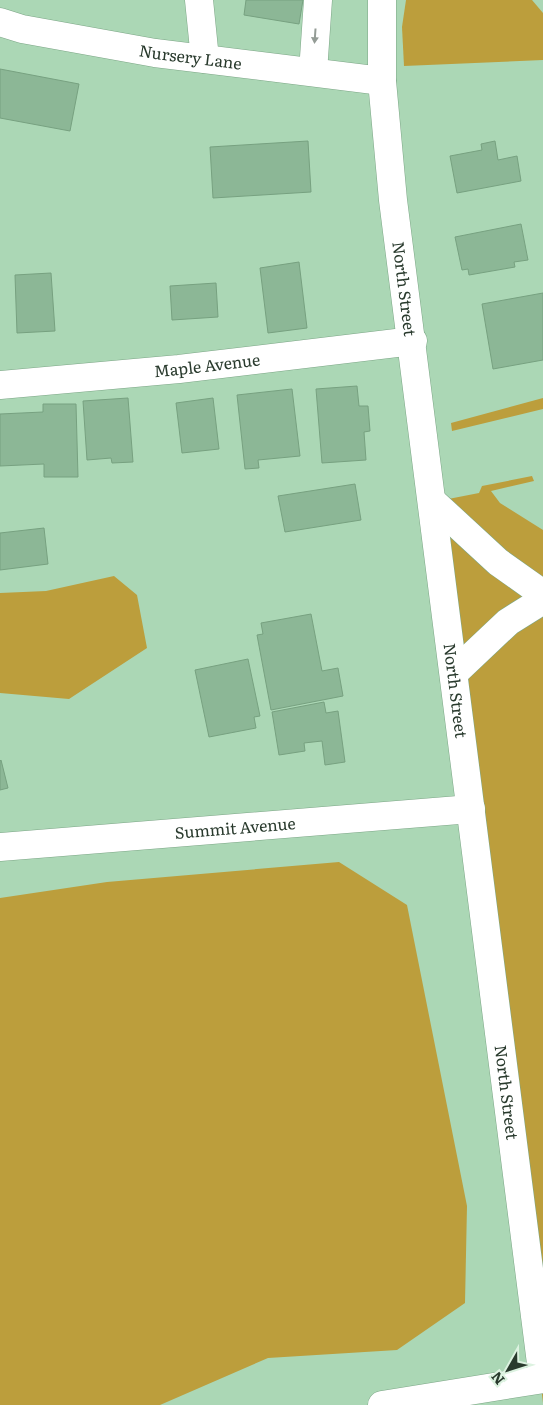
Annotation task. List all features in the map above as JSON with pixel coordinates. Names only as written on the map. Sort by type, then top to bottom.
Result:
[{"type":"street","points":[[199,0],[205,60]]},
{"type":"street","points":[[313,72],[318,0]]},
{"type":"street","name":"North Street","points":[[382,0],[382,80],[393,200],[433,502],[543,1379]]},
{"type":"street","name":"Nursery Lane","points":[[0,22],[22,29],[136,50],[205,60],[382,80]]},
{"type":"street","name":"Maple Avenue","points":[[0,385],[179,369],[412,341]]},
{"type":"street","points":[[433,502],[498,562],[543,594]]},
{"type":"street","points":[[454,673],[508,622],[543,600]]},
{"type":"street","name":"Summit Avenue","points":[[0,847],[471,809]]},
{"type":"street","points":[[382,1405],[543,1379]]},
{"type":"shaded area","points":[[406,0],[532,0],[543,13],[543,60],[404,66],[402,27]]},
{"type":"shaded area","points":[[543,398],[543,409],[452,431],[451,423]]},
{"type":"shaded area","points":[[532,476],[534,481],[491,491],[500,503],[543,530],[543,1403],[433,502],[479,493],[482,486]]},
{"type":"shaded area","points":[[114,576],[137,595],[147,648],[69,699],[0,693],[0,593],[46,591]]},
{"type":"shaded area","points":[[339,862],[407,905],[467,1206],[465,1303],[397,1350],[268,1358],[160,1405],[0,1405],[0,898],[107,882]]},
{"type":"building","points":[[246,0],[303,0],[299,24],[244,15]]},
{"type":"building","points":[[0,69],[79,84],[70,131],[0,118]]},
{"type":"building","points":[[308,141],[311,192],[213,198],[210,147]]},
{"type":"building","points":[[495,141],[498,160],[517,156],[521,181],[457,193],[450,156],[482,150],[481,144]]},
{"type":"building","points":[[521,224],[528,260],[514,262],[515,267],[469,275],[468,269],[462,270],[455,237]]},
{"type":"building","points":[[299,262],[307,328],[268,333],[260,268]]},
{"type":"building","points":[[51,273],[55,331],[17,333],[15,275]]},
{"type":"building","points":[[216,283],[218,317],[172,320],[170,286]]},
{"type":"building","points":[[543,293],[543,360],[493,369],[482,304]]},
{"type":"building","points":[[357,386],[359,406],[368,406],[370,431],[364,432],[366,460],[322,463],[316,389]]},
{"type":"building","points":[[292,389],[300,456],[258,460],[259,468],[245,469],[237,395]]},
{"type":"building","points":[[128,398],[133,462],[112,463],[111,458],[87,460],[83,401]]},
{"type":"building","points":[[213,398],[219,449],[182,453],[176,403]]},
{"type":"building","points":[[43,404],[76,404],[78,477],[44,477],[44,464],[0,466],[0,414],[43,412]]},
{"type":"building","points":[[355,484],[361,520],[285,532],[278,496]]},
{"type":"building","points":[[44,528],[48,564],[0,570],[0,533]]},
{"type":"building","points":[[311,614],[322,671],[338,668],[343,696],[271,710],[257,635],[263,634],[261,623]]},
{"type":"building","points":[[248,659],[260,716],[254,717],[256,728],[209,737],[195,670]]},
{"type":"building","points":[[324,702],[326,713],[338,711],[345,762],[325,765],[322,741],[304,743],[305,751],[279,755],[272,712]]},
{"type":"building","points":[[0,761],[8,788],[0,790]]}]
